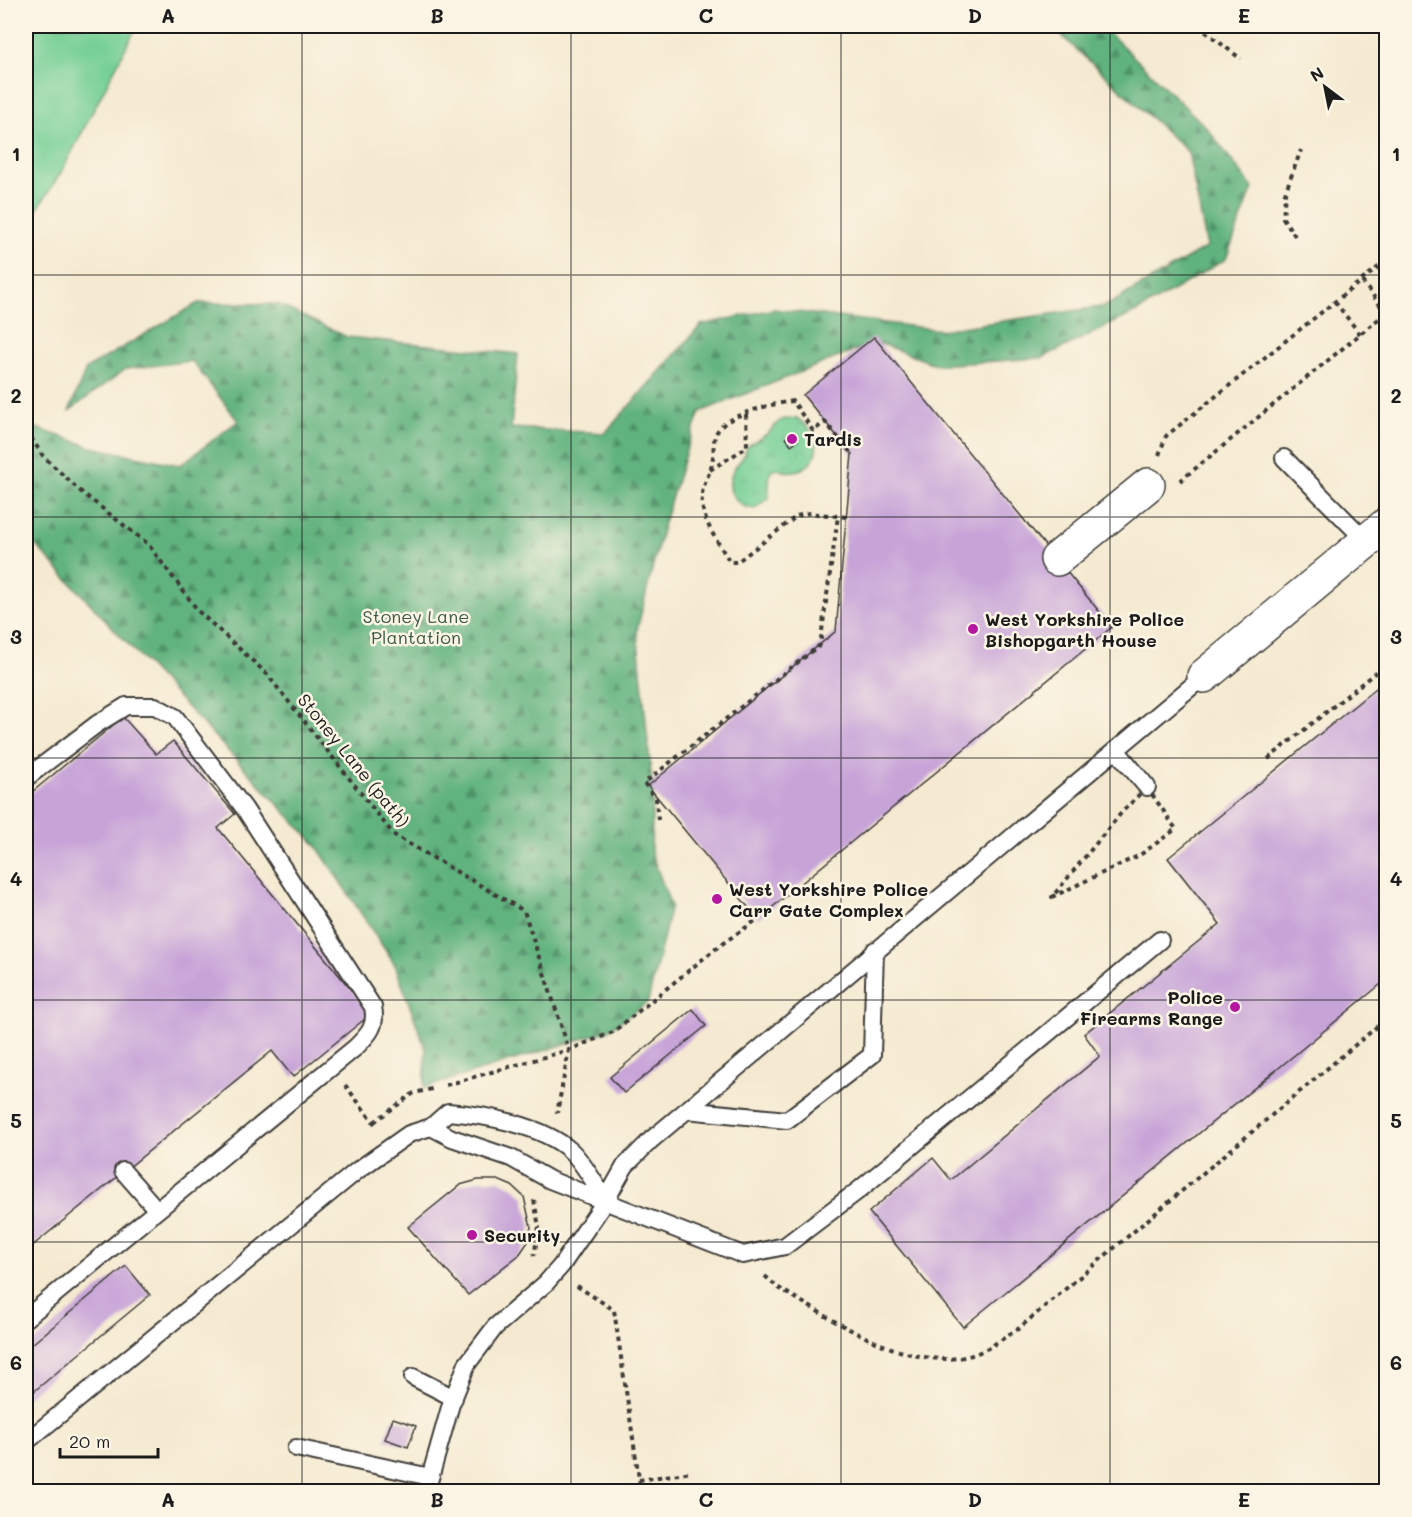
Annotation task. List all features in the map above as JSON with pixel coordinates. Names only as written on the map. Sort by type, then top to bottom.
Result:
[{"type":"street","points":[[1057,559],[1148,485]]},
{"type":"street","points":[[1204,676],[1376,533]]},
{"type":"lane","points":[[1284,458],[1376,533]]},
{"type":"lane","points":[[296,1448],[428,1484],[454,1398],[467,1364],[480,1344],[561,1266],[606,1200],[625,1166],[686,1110],[875,950],[1204,676]]},
{"type":"lane","points":[[26,778],[96,724],[126,706],[155,706],[175,717],[244,808],[373,1007],[374,1025],[369,1034],[332,1067],[26,1318]]},
{"type":"lane","points":[[1116,750],[1147,787]]},
{"type":"lane","points":[[431,1127],[452,1138],[511,1158],[550,1180],[744,1255],[785,1246],[859,1190],[1160,940]]},
{"type":"lane","points":[[686,1110],[787,1120],[872,1055],[875,950]]},
{"type":"lane","points":[[26,1442],[285,1228],[392,1146],[419,1130],[431,1127],[448,1112],[487,1115],[550,1138],[571,1151],[606,1200]]},
{"type":"lane","points":[[123,1171],[157,1210]]},
{"type":"lane","points":[[413,1377],[454,1398]]},
{"type":"path","points":[[1198,26],[1241,59]]},
{"type":"path","points":[[1295,236],[1283,218],[1285,193],[1301,150]]},
{"type":"path","points":[[1362,280],[1386,313],[1175,486],[1148,485],[1166,436],[1335,302],[1362,280],[1386,261]]},
{"type":"path","points":[[1335,302],[1360,334]]},
{"type":"path","points":[[846,517],[809,513],[797,516],[737,562],[730,562],[703,512],[702,494],[710,470],[715,436],[721,426],[746,414],[793,401],[813,431],[825,422],[852,454]]},
{"type":"path","points":[[710,470],[747,447],[746,414]]},
{"type":"path","name":"Stoney Lane (path)","points":[[26,430],[43,456],[80,491],[148,544],[199,612],[266,673],[394,835],[524,911],[569,1050],[557,1116]]},
{"type":"path","points":[[658,820],[656,798],[644,783],[820,645],[838,516]]},
{"type":"path","points":[[1268,759],[1386,664]]},
{"type":"path","points":[[1147,787],[1176,829],[1140,855],[1052,897],[1122,812],[1147,787]]},
{"type":"path","points":[[374,1122],[414,1093],[569,1050],[613,1032],[718,946],[758,919]]},
{"type":"path","points":[[744,1255],[777,1287],[874,1341],[915,1356],[949,1359],[981,1352],[1018,1329],[1386,1019]]},
{"type":"path","points":[[332,1067],[392,1146]]},
{"type":"path","points":[[531,1193],[537,1210],[539,1227],[534,1256]]},
{"type":"path","points":[[561,1266],[576,1285],[614,1310],[641,1491]]},
{"type":"path","points":[[639,1480],[692,1472]]},
{"type":"green space","points":[[37,26],[137,26],[62,171],[26,227],[26,46]]},
{"type":"green space","name":"Stoney Lane Plantation","points":[[1051,26],[1102,26],[1207,128],[1253,188],[1226,259],[1142,309],[1042,358],[937,365],[876,342],[700,412],[663,526],[637,630],[653,792],[651,852],[671,906],[648,1002],[607,1031],[424,1088],[426,1050],[395,965],[316,845],[26,535],[26,416],[33,427],[92,447],[180,465],[238,421],[192,361],[126,369],[69,411],[86,369],[198,303],[277,304],[347,337],[518,354],[511,428],[605,433],[701,325],[774,309],[941,330],[1106,306],[1207,247],[1188,152]]},
{"type":"green space","points":[[797,418],[809,429],[815,440],[816,451],[813,460],[797,471],[776,468],[770,471],[768,498],[754,509],[742,505],[731,491],[730,479],[736,466],[745,455],[747,447],[768,433],[779,421]]},
{"type":"building","name":"West Yorkshire Police Bishopgarth House","points":[[874,337],[1112,627],[758,919],[648,786],[836,631],[852,454],[803,395]]},
{"type":"building","name":"Tardis","points":[[793,433],[798,440],[791,445],[786,438]]},
{"type":"building","name":"Police Firearms Range","points":[[1386,680],[1386,980],[963,1327],[869,1212],[933,1158],[951,1180],[1100,1056],[1084,1034],[1220,924],[1168,858]]},
{"type":"building","points":[[123,717],[156,754],[173,741],[235,814],[218,828],[371,1014],[293,1077],[272,1051],[26,1251],[26,797]]},
{"type":"building","points":[[693,1009],[706,1026],[624,1093],[610,1077]]},
{"type":"building","name":"Security","points":[[478,1180],[498,1180],[512,1186],[524,1197],[531,1227],[528,1242],[519,1255],[468,1295],[408,1227],[460,1185]]},
{"type":"building","points":[[126,1266],[150,1295],[26,1398],[26,1349]]},
{"type":"building","points":[[393,1418],[416,1426],[408,1447],[385,1439]]},
{"type":"place","name":"Tardis","points":[[792,439]]},
{"type":"place","name":"West Yorkshire Police Bishopgarth House","points":[[973,629]]},
{"type":"place","name":"West Yorkshire Police Carr Gate Complex","points":[[717,899]]},
{"type":"place","name":"Police Firearms Range","points":[[1235,1007]]},
{"type":"place","name":"Security","points":[[472,1235]]}]
